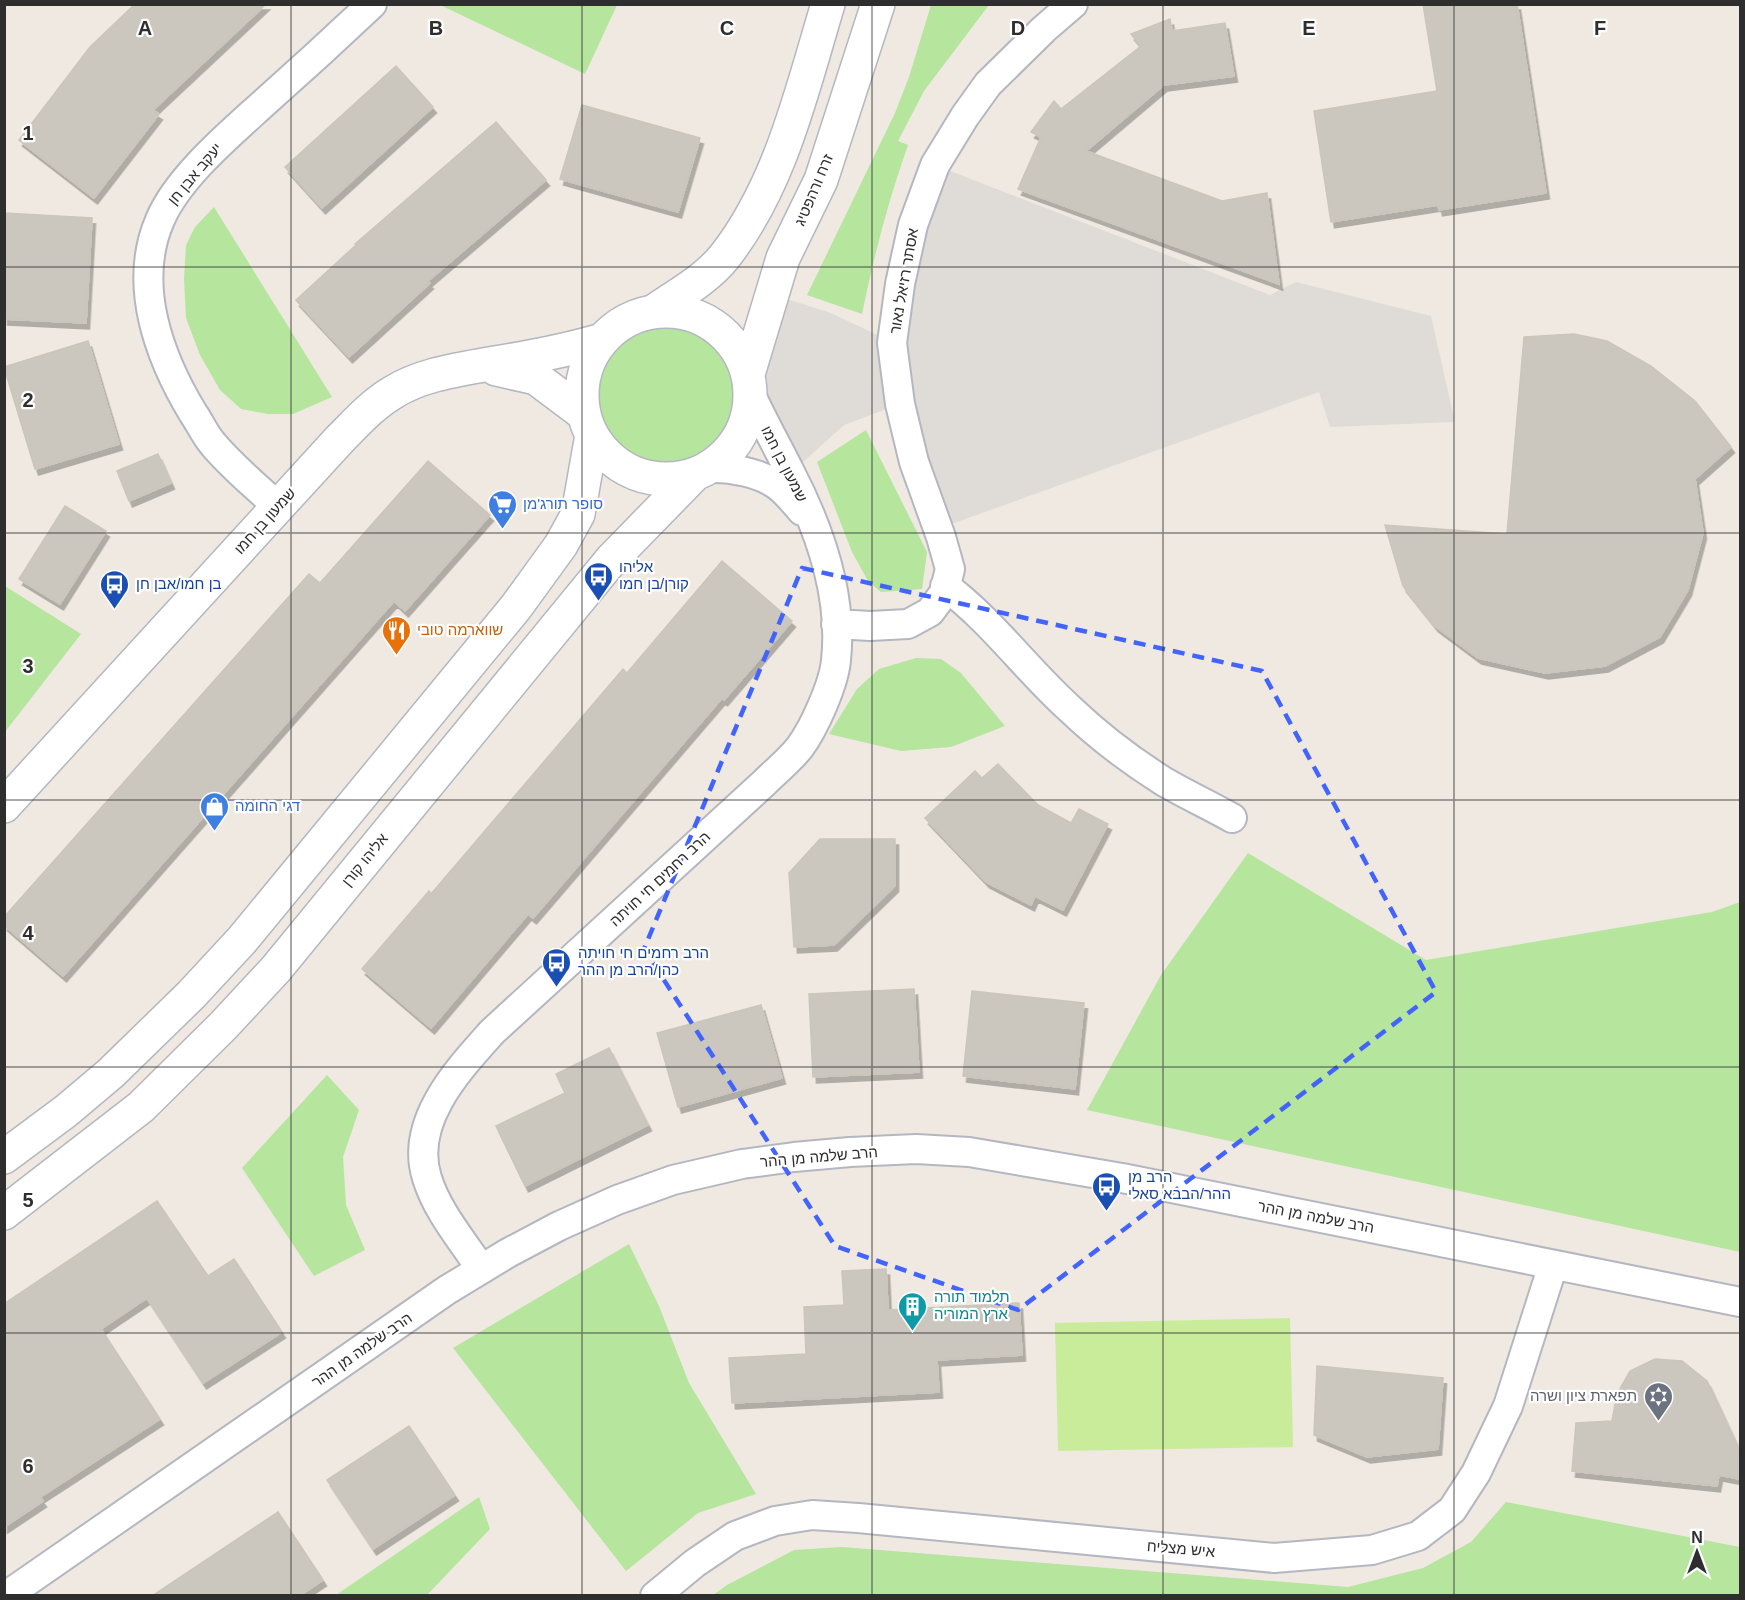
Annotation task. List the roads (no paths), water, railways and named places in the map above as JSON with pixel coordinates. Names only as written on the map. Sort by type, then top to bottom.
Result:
[{"type":"street","name":"יעקב אבן חן","points":[[278,507],[212,443],[169,369],[156,332],[150,300],[148,273],[150,247],[160,219],[172,198],[192,173],[228,136],[372,4]]},
{"type":"street","points":[[653,312],[706,275],[724,256],[752,213],[778,162],[828,4]]},
{"type":"street","name":"זרח ורהפטיג","points":[[749,384],[783,258],[821,180],[878,4]]},
{"type":"street","name":"אסתר רזיאל נאור","points":[[836,624],[890,626],[908,624],[930,612],[944,593],[950,569],[914,462],[900,404],[892,343],[900,284],[911,235],[935,165],[965,116],[988,84],[1073,4]]},
{"type":"street","points":[[653,312],[678,312],[694,316],[722,332],[738,351],[749,384],[746,423],[731,448],[702,471],[671,479],[647,477],[625,469],[606,454],[588,425],[581,394],[584,375],[591,356],[602,340],[616,326],[634,317],[653,312]]},
{"type":"street","name":"שמעון בן חמו","points":[[4,806],[369,410],[392,393],[408,385],[449,372],[562,351],[602,340]]},
{"type":"street","name":"שמעון בן חמו","points":[[449,372],[492,369],[536,378],[588,425]]},
{"type":"street","name":"שמעון בן חמו","points":[[749,384],[764,424],[791,473],[812,520]]},
{"type":"street","points":[[4,1157],[111,1074],[191,995],[242,940],[516,607],[561,546],[578,513],[588,425]]},
{"type":"street","name":"שמעון בן חמו","points":[[702,471],[727,467],[754,475],[778,486],[812,520]]},
{"type":"street","name":"אליהו קורן","points":[[4,1213],[141,1107],[224,1026],[283,960],[612,559],[702,471]]},
{"type":"street","name":"הרב רחמים חי חויתה","points":[[481,1269],[437,1202],[426,1176],[423,1144],[431,1115],[463,1064],[492,1032],[799,748],[820,711],[836,661],[836,624],[831,579],[812,520]]},
{"type":"street","points":[[945,586],[964,600],[1070,710],[1112,745],[1163,780],[1232,818]]},
{"type":"street","name":"הרב שלמה מן ההר","points":[[6,1596],[447,1290],[508,1253],[559,1226],[617,1200],[673,1180],[742,1164],[794,1157],[916,1149],[969,1152],[1122,1178],[1740,1302]]},
{"type":"street","name":"איש מצליח","points":[[655,1596],[695,1563],[735,1536],[775,1521],[812,1515],[1274,1558],[1372,1550],[1418,1536],[1452,1510],[1476,1473],[1508,1406],[1553,1265]]},
{"type":"place","name":"סופר תורג'מן","points":[[502,530]]},
{"type":"place","name":"אליהו קורן/בן חמו","points":[[598,602]]},
{"type":"place","name":"בן חמו/אבן חן","points":[[115,610]]},
{"type":"place","name":"שווארמה טובי","points":[[396,656]]},
{"type":"place","name":"דגי החומה","points":[[214,832]]},
{"type":"place","name":"הרב רחמים חי חויתה כהן/הרב מן ההר","points":[[557,988]]},
{"type":"place","name":"הרב מן ההר/הבבא סאלי","points":[[1107,1212]]},
{"type":"place","name":"תלמוד תורה ארץ המוריה","points":[[913,1332]]},
{"type":"place","name":"תפארת ציון ושרה","points":[[1658,1422]]}]
